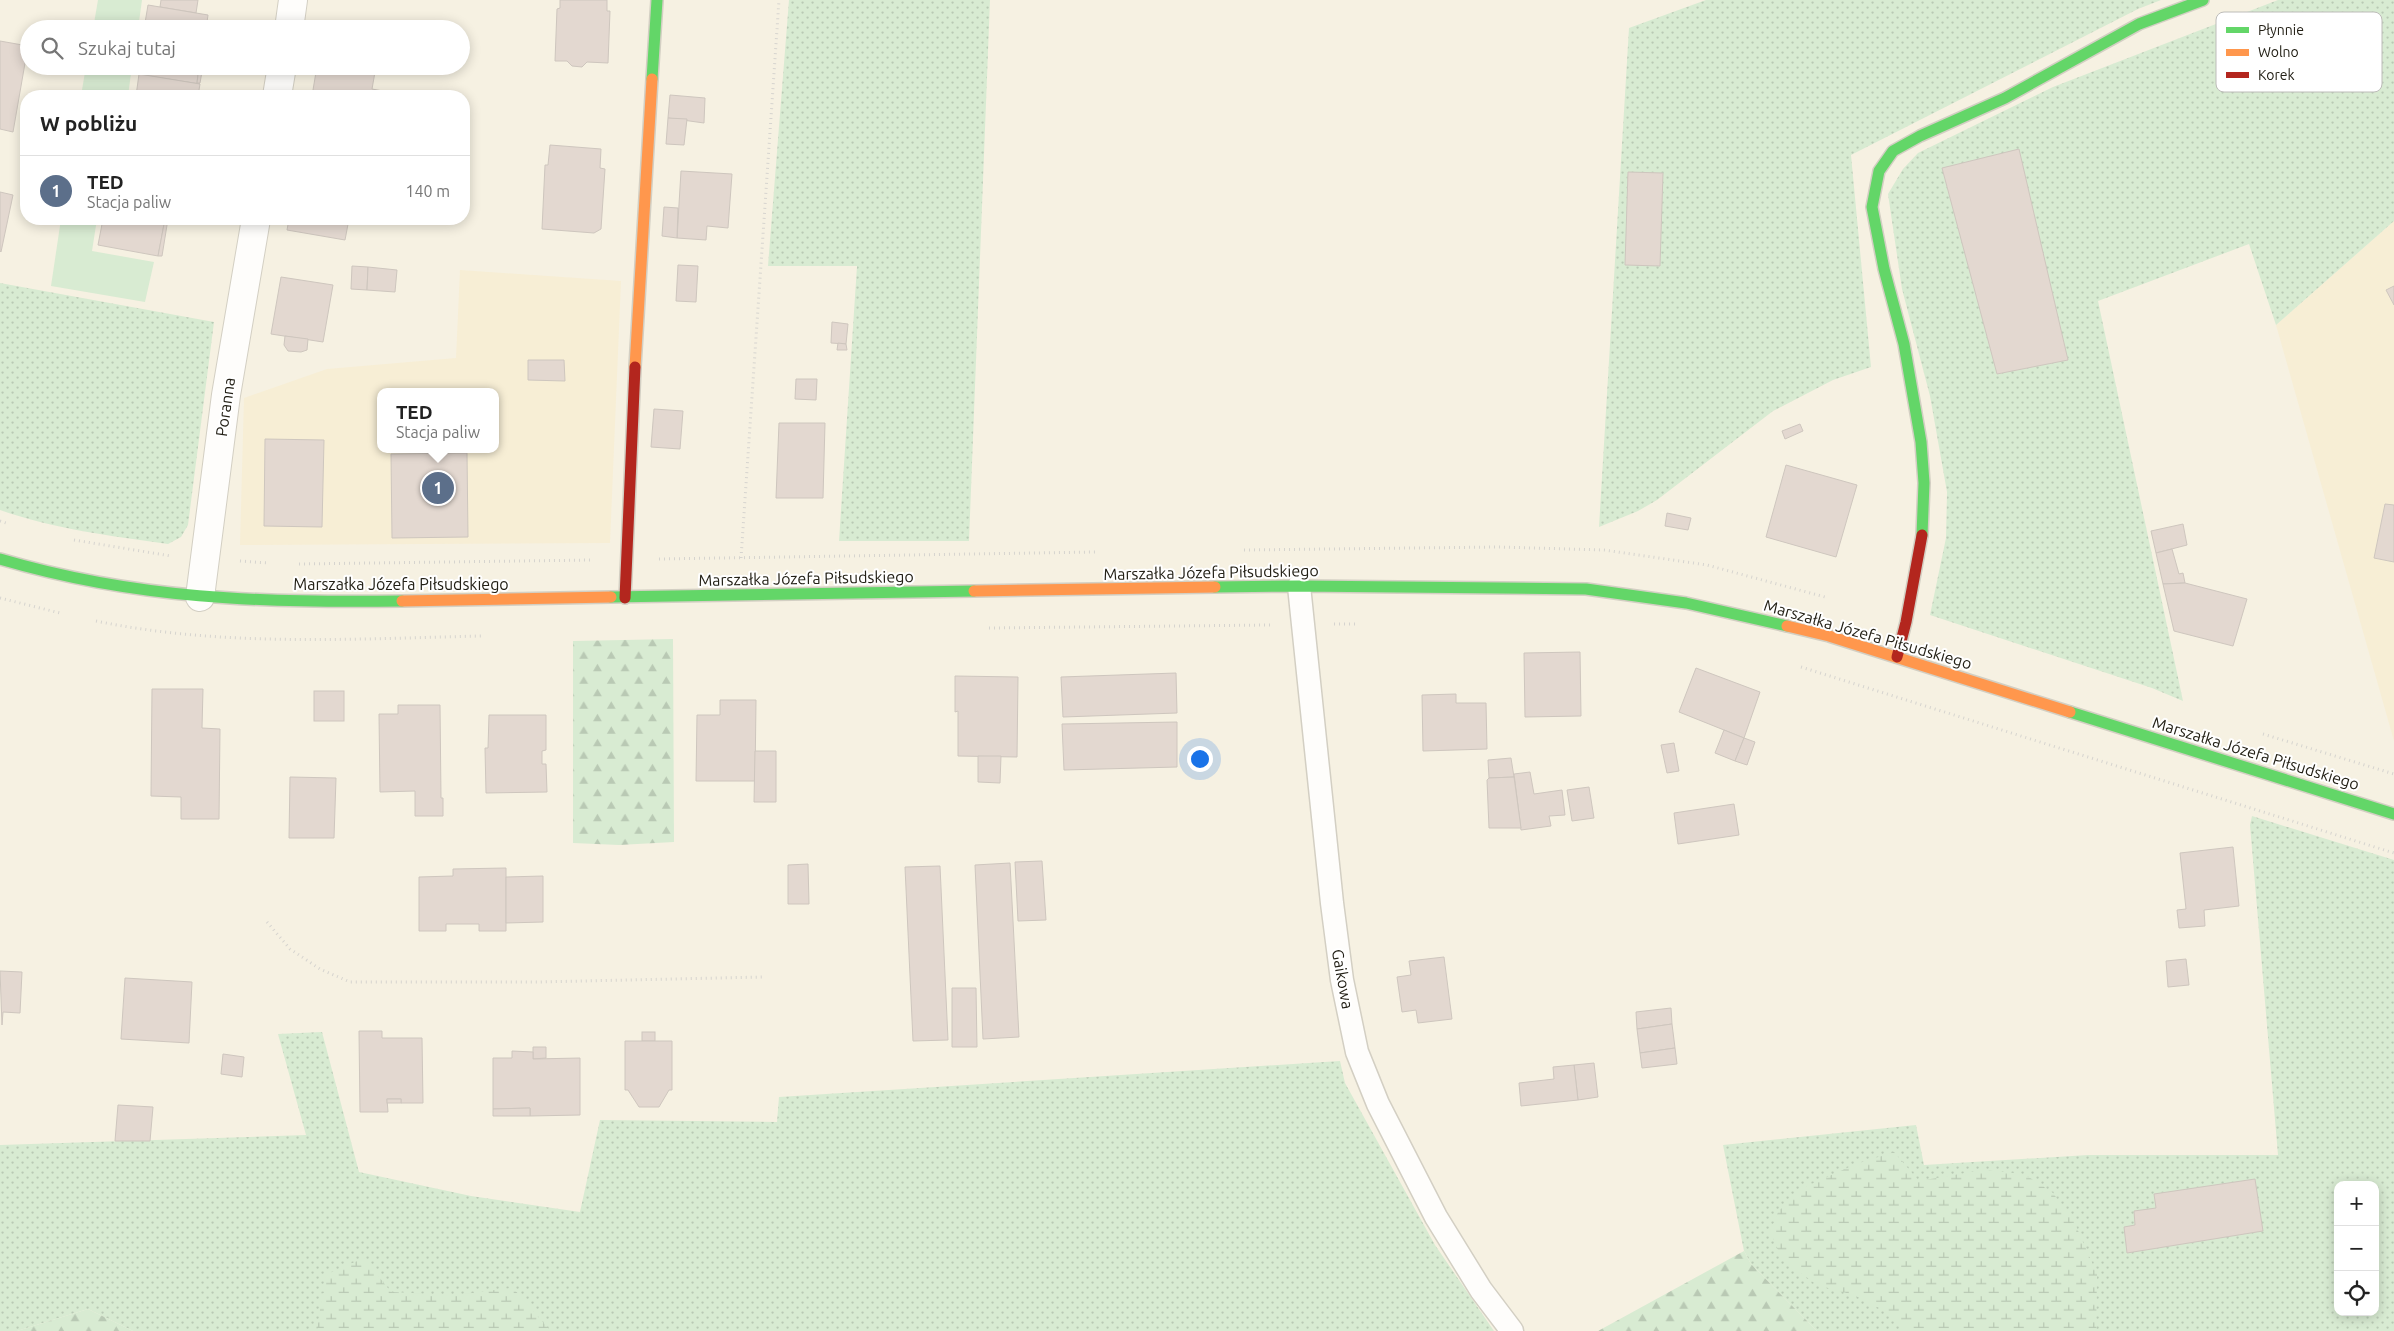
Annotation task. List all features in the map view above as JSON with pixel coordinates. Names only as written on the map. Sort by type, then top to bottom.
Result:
[{"type":"street","points":[[290,20],[293,0]]},
{"type":"street","points":[[625,598],[634,380],[657,0]]},
{"type":"street","points":[[1897,657],[1906,622],[1923,531],[1924,483],[1921,442],[1904,344],[1884,269],[1872,207],[1879,171],[1893,151],[1920,136],[2005,98],[2139,24],[2203,0]]},
{"type":"street","points":[[278,90],[280,75]]},
{"type":"street","name":"Poranna","points":[[200,597],[226,395],[255,225]]},
{"type":"street","name":"Marszałka Józefa Piłsudskiego","points":[[0,559],[40,571],[105,585],[200,597],[327,602],[1300,586],[1586,589],[1640,595],[1740,614],[1829,636],[2394,814]]},
{"type":"lane","name":"Gaikowa","points":[[1300,586],[1332,903],[1342,980],[1357,1052],[1378,1104],[1436,1216],[1481,1290],[1512,1331]]},
{"type":"path","points":[[738,595],[779,0]]},
{"type":"path","points":[[0,598],[63,614]]},
{"type":"path","points":[[90,620],[169,632],[273,640],[486,636]]},
{"type":"path","points":[[982,628],[1361,624]]},
{"type":"path","points":[[1800,667],[2394,853]]},
{"type":"path","points":[[267,922],[290,948],[320,969],[350,982],[538,982],[764,977]]},
{"type":"shaded area","points":[[2394,221],[2394,741],[2276,325]]},
{"type":"shaded area","points":[[460,270],[621,281],[610,543],[240,545],[244,398],[327,369],[456,358]]},
{"type":"green space","points":[[98,0],[142,0],[139,20],[95,20]]},
{"type":"green space","points":[[789,0],[990,0],[969,541],[839,541],[857,266],[768,266]]},
{"type":"green space","points":[[1706,0],[2161,0],[2138,9],[1851,155],[1871,367],[1833,380],[1773,411],[1657,500],[1638,511],[1599,527],[1629,28]]},
{"type":"green space","points":[[2278,0],[2394,0],[2394,221],[2276,325],[2249,244],[2098,301],[2183,701],[2152,688],[1930,615],[1946,538],[1947,492],[1930,396],[1902,289],[1888,194],[1903,169],[1918,153],[2053,87],[2216,24],[2216,92],[2382,92],[2382,12],[2247,12]]},
{"type":"green space","points":[[84,75],[131,75],[129,90],[82,90]]},
{"type":"green space","points":[[60,225],[96,225],[92,251],[154,262],[145,302],[51,286]]},
{"type":"green space","points":[[0,283],[214,322],[188,525],[181,537],[168,544],[126,538],[62,527],[0,510]]},
{"type":"green space","points":[[673,639],[674,842],[619,845],[573,843],[573,641]]},
{"type":"green space","points":[[2252,816],[2394,860],[2394,1331],[1817,1331],[1751,1264],[1744,1251],[1723,1145],[1916,1125],[1924,1165],[2088,1155],[2278,1155],[2250,825]]},
{"type":"green space","points":[[322,1032],[359,1172],[471,1196],[580,1212],[600,1120],[777,1122],[779,1097],[1340,1061],[1345,1083],[1435,1245],[1494,1331],[133,1331],[88,1309],[17,1331],[0,1331],[0,1145],[306,1135],[278,1034]]},
{"type":"green space","points":[[1894,1152],[1919,1181],[1983,1170],[2024,1174],[2053,1193],[2076,1226],[2097,1274],[2096,1331],[1907,1331],[1883,1310],[1854,1295],[1817,1285],[1782,1259],[1770,1231],[1779,1210],[1807,1186],[1856,1164]]},
{"type":"green space","points":[[1744,1251],[1751,1264],[1817,1331],[1598,1331]]},
{"type":"green space","points":[[364,1258],[391,1292],[453,1295],[513,1288],[548,1328],[548,1331],[317,1331],[325,1275]]},
{"type":"green space","points":[[88,1309],[133,1331],[17,1331]]},
{"type":"building","points":[[161,0],[198,0],[196,13],[160,7]]},
{"type":"building","points":[[560,0],[607,0],[607,11],[610,11],[608,63],[587,62],[582,67],[572,66],[567,61],[555,61],[557,9],[560,8]]},
{"type":"building","points":[[148,5],[208,15],[207,20],[146,20]]},
{"type":"building","points":[[0,41],[20,45],[20,75],[23,75],[13,132],[0,129]]},
{"type":"building","points":[[139,75],[200,84],[199,90],[137,90]]},
{"type":"building","points":[[142,75],[198,75],[197,83],[200,84]]},
{"type":"building","points":[[198,75],[201,75],[200,83],[197,83]]},
{"type":"building","points":[[316,75],[374,75],[372,89],[378,90],[313,90]]},
{"type":"building","points":[[670,95],[705,98],[704,123],[668,118]]},
{"type":"building","points":[[668,118],[687,119],[684,145],[666,144]]},
{"type":"building","points":[[550,145],[601,149],[600,168],[605,169],[601,229],[594,233],[542,229],[545,165],[548,165]]},
{"type":"building","points":[[2019,149],[2068,360],[1997,374],[1942,168]]},
{"type":"building","points":[[681,171],[732,174],[728,228],[707,226],[706,240],[677,238]]},
{"type":"building","points":[[1628,172],[1663,173],[1660,266],[1625,265]]},
{"type":"building","points":[[0,192],[13,195],[1,252],[0,251]]},
{"type":"building","points":[[664,207],[678,208],[677,238],[662,236]]},
{"type":"building","points":[[102,225],[164,225],[158,256],[98,245]]},
{"type":"building","points":[[164,225],[167,225],[162,256],[158,256]]},
{"type":"building","points":[[288,225],[348,225],[345,240],[287,230]]},
{"type":"building","points":[[678,265],[698,266],[696,302],[676,301]]},
{"type":"building","points":[[352,266],[368,267],[367,290],[351,289]]},
{"type":"building","points":[[368,267],[397,270],[395,292],[367,290]]},
{"type":"building","points":[[281,277],[333,285],[323,342],[271,334]]},
{"type":"building","points":[[2394,286],[2394,305],[2386,290]]},
{"type":"building","points":[[832,322],[848,324],[846,344],[831,343]]},
{"type":"building","points":[[285,336],[308,339],[307,350],[301,352],[288,351],[284,345]]},
{"type":"building","points":[[838,343],[846,344],[847,350],[837,350]]},
{"type":"building","points":[[528,360],[564,360],[565,381],[528,380]]},
{"type":"building","points":[[796,379],[817,379],[816,400],[795,399]]},
{"type":"building","points":[[654,409],[683,411],[680,449],[651,447]]},
{"type":"building","points":[[779,423],[825,423],[823,498],[776,498]]},
{"type":"building","points":[[1800,424],[1803,431],[1785,439],[1782,431]]},
{"type":"building","points":[[265,439],[324,440],[322,527],[264,526]]},
{"type":"building","points":[[467,453],[468,537],[392,538],[391,454]]},
{"type":"building","points":[[1786,465],[1857,485],[1836,557],[1766,537]]},
{"type":"building","points":[[2385,504],[2394,505],[2394,562],[2374,558]]},
{"type":"building","points":[[1667,513],[1691,518],[1688,530],[1665,526]]},
{"type":"building","points":[[2183,524],[2187,545],[2156,553],[2151,531]]},
{"type":"building","points":[[2172,549],[2179,574],[2183,573],[2185,583],[2163,584],[2156,553]]},
{"type":"building","points":[[2185,583],[2247,599],[2233,646],[2174,631],[2163,584]]},
{"type":"building","points":[[1580,652],[1581,716],[1525,717],[1524,653]]},
{"type":"building","points":[[1696,668],[1760,692],[1744,738],[1679,712]]},
{"type":"building","points":[[1176,673],[1177,713],[1063,717],[1061,677]]},
{"type":"building","points":[[955,676],[1018,677],[1017,757],[958,756],[958,711],[955,712]]},
{"type":"building","points":[[152,689],[203,689],[202,728],[220,729],[219,819],[181,819],[181,797],[151,796]]},
{"type":"building","points":[[314,691],[344,691],[344,721],[314,721]]},
{"type":"building","points":[[1456,694],[1456,703],[1486,703],[1487,749],[1423,751],[1422,695]]},
{"type":"building","points":[[720,700],[756,700],[755,781],[696,781],[697,715],[720,715]]},
{"type":"building","points":[[398,705],[440,705],[441,798],[443,798],[443,816],[415,816],[415,791],[380,792],[379,714],[398,714]]},
{"type":"building","points":[[489,715],[546,715],[546,750],[542,751],[542,764],[546,764],[547,792],[486,793],[485,748],[488,748]]},
{"type":"building","points":[[1177,722],[1177,767],[1064,770],[1062,724]]},
{"type":"building","points":[[1724,730],[1744,738],[1735,761],[1715,753]]},
{"type":"building","points":[[1744,738],[1755,742],[1747,765],[1735,761]]},
{"type":"building","points":[[1674,743],[1679,771],[1667,773],[1661,745]]},
{"type":"building","points":[[755,751],[776,751],[776,802],[754,802]]},
{"type":"building","points":[[978,756],[1001,756],[1000,783],[978,782]]},
{"type":"building","points":[[1511,758],[1514,777],[1489,778],[1488,760]]},
{"type":"building","points":[[1530,772],[1534,794],[1562,790],[1565,815],[1549,816],[1551,826],[1521,830],[1514,774]]},
{"type":"building","points":[[290,777],[336,778],[334,838],[289,838]]},
{"type":"building","points":[[1514,777],[1521,828],[1489,828],[1487,780],[1489,778]]},
{"type":"building","points":[[1589,787],[1594,818],[1572,821],[1567,790]]},
{"type":"building","points":[[1734,804],[1739,835],[1678,844],[1674,813]]},
{"type":"building","points":[[2233,847],[2239,906],[2204,910],[2205,926],[2179,928],[2177,910],[2186,909],[2180,853]]},
{"type":"building","points":[[1042,861],[1046,920],[1018,921],[1015,862]]},
{"type":"building","points":[[1010,863],[1019,1037],[983,1039],[975,865]]},
{"type":"building","points":[[808,864],[809,904],[788,904],[788,865]]},
{"type":"building","points":[[940,866],[948,1040],[913,1041],[905,867]]},
{"type":"building","points":[[506,868],[506,931],[479,931],[479,924],[446,924],[446,931],[419,931],[419,877],[453,876],[453,869]]},
{"type":"building","points":[[543,876],[543,922],[506,923],[506,877]]},
{"type":"building","points":[[1444,957],[1452,1019],[1418,1023],[1416,1010],[1402,1012],[1397,977],[1411,975],[1409,961]]},
{"type":"building","points":[[2186,959],[2189,985],[2168,987],[2166,961]]},
{"type":"building","points":[[0,971],[22,972],[20,1013],[3,1012],[2,1025]]},
{"type":"building","points":[[125,978],[192,982],[189,1043],[121,1039]]},
{"type":"building","points":[[952,988],[976,988],[977,1047],[952,1047]]},
{"type":"building","points":[[1671,1008],[1672,1024],[1637,1029],[1636,1012]]},
{"type":"building","points":[[1672,1024],[1675,1048],[1640,1053],[1637,1029]]},
{"type":"building","points":[[359,1031],[382,1031],[382,1038],[422,1038],[423,1103],[401,1103],[401,1099],[387,1099],[388,1112],[360,1112]]},
{"type":"building","points":[[642,1032],[655,1032],[655,1041],[642,1041]]},
{"type":"building","points":[[625,1041],[672,1041],[672,1090],[669,1090],[659,1107],[639,1107],[628,1090],[625,1090]]},
{"type":"building","points":[[533,1047],[546,1047],[546,1058],[533,1059]]},
{"type":"building","points":[[1675,1048],[1677,1064],[1642,1068],[1640,1053]]},
{"type":"building","points":[[512,1051],[533,1052],[533,1059],[580,1058],[580,1115],[530,1116],[530,1108],[493,1109],[493,1058],[512,1058]]},
{"type":"building","points":[[223,1054],[244,1057],[242,1077],[221,1074]]},
{"type":"building","points":[[1594,1063],[1598,1097],[1578,1100],[1574,1065]]},
{"type":"building","points":[[1574,1065],[1578,1100],[1521,1106],[1519,1083],[1554,1079],[1553,1067]]},
{"type":"building","points":[[387,1099],[401,1099],[401,1103],[387,1103]]},
{"type":"building","points":[[118,1105],[153,1107],[150,1141],[115,1141]]},
{"type":"building","points":[[530,1108],[530,1116],[493,1116],[493,1109]]},
{"type":"building","points":[[2255,1179],[2263,1231],[2127,1253],[2124,1227],[2135,1225],[2134,1211],[2156,1208],[2154,1194]]},
{"type":"traffic: fast","points":[[652,79],[657,0]]},
{"type":"traffic: fast","points":[[1922,535],[1924,483],[1921,442],[1904,344],[1884,269],[1872,207],[1879,171],[1893,151],[1920,136],[2005,98],[2139,24],[2203,0]]},
{"type":"traffic: fast","points":[[0,559],[100,583],[199,596],[299,601],[402,601]]},
{"type":"traffic: fast","points":[[1215,587],[1586,589],[1686,603],[1787,626]]},
{"type":"traffic: fast","points":[[611,597],[974,591]]},
{"type":"traffic: fast","points":[[2070,712],[2394,814]]},
{"type":"traffic: slow","points":[[635,367],[652,79]]},
{"type":"traffic: slow","points":[[974,591],[1215,587]]},
{"type":"traffic: slow","points":[[402,601],[611,597]]},
{"type":"traffic: slow","points":[[1787,626],[1829,636],[2070,712]]},
{"type":"traffic: jam","points":[[625,598],[635,367]]},
{"type":"traffic: jam","points":[[1897,657],[1906,622],[1922,535]]},
{"type":"place","name":"TED","points":[[438,488]]}]
